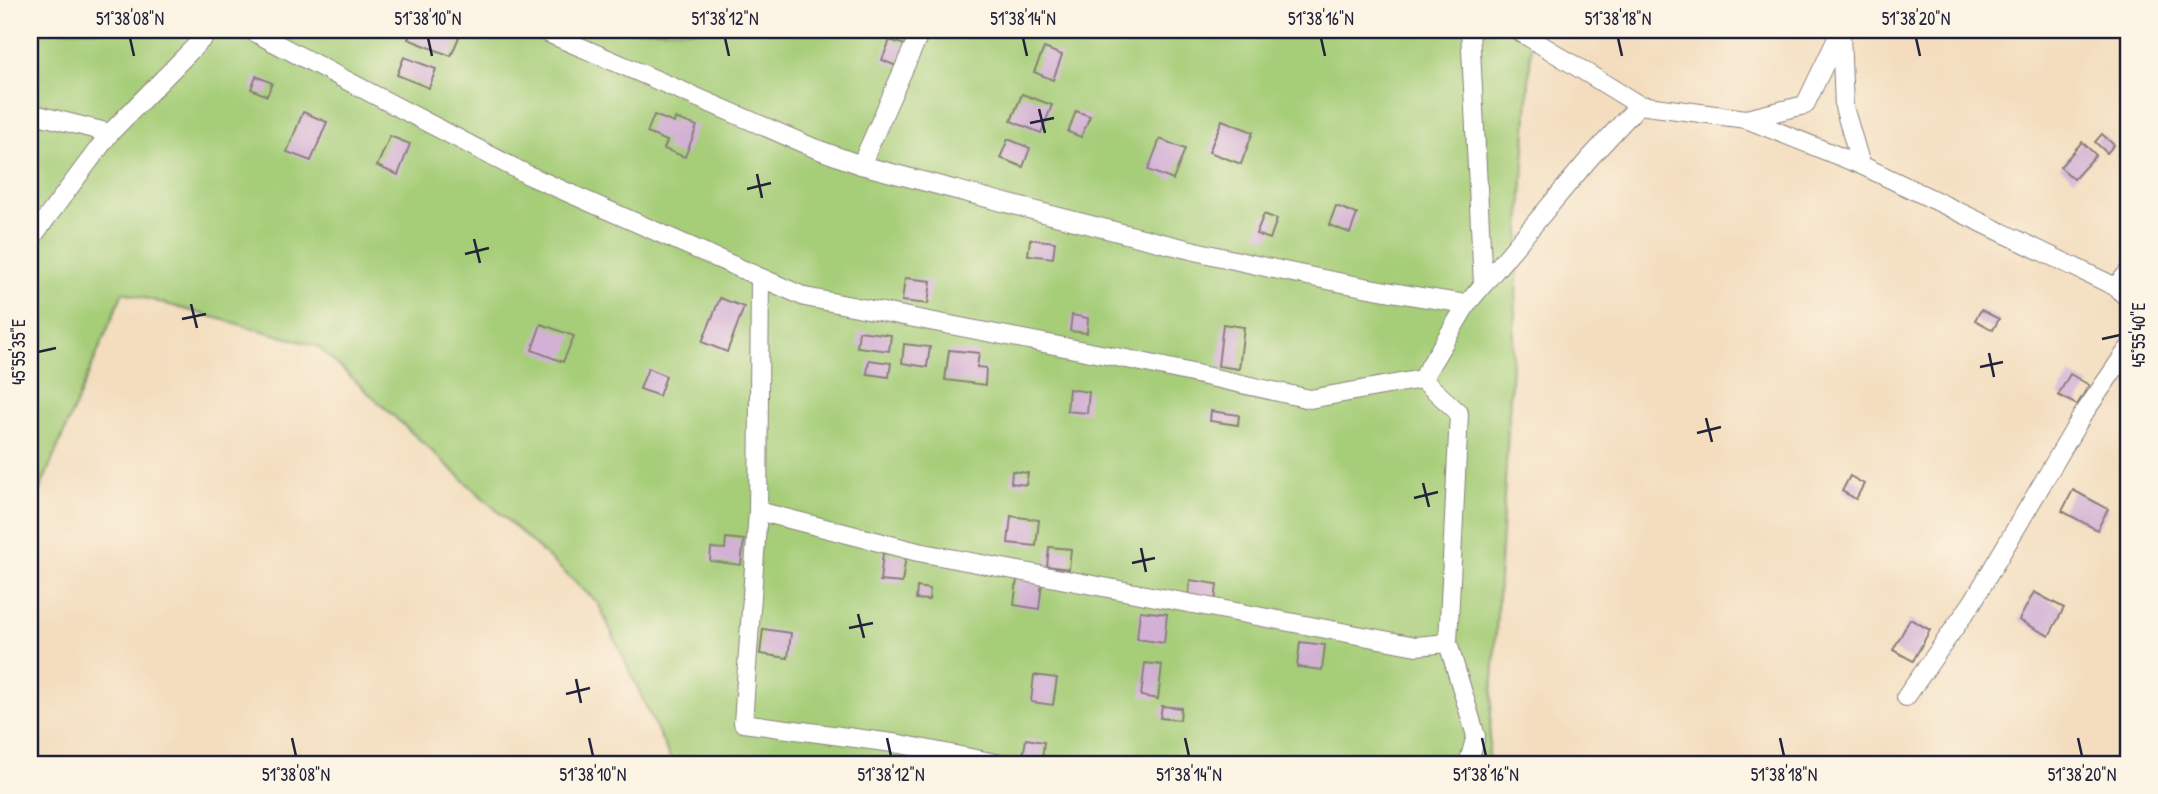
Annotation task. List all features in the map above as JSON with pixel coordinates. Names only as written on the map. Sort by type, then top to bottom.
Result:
[{"type":"lane","points":[[30,240],[110,133],[211,30]]},
{"type":"lane","points":[[250,30],[528,175],[804,297],[1310,399],[1422,379],[1467,304],[1588,160],[1639,105]]},
{"type":"lane","points":[[541,30],[814,148],[862,165],[1258,266],[1467,304]]},
{"type":"lane","points":[[862,165],[921,30]]},
{"type":"lane","points":[[1470,30],[1483,285]]},
{"type":"lane","points":[[1517,30],[1639,105],[1746,118],[1861,165],[2122,293],[2128,272]]},
{"type":"lane","points":[[1538,30],[1545,48]]},
{"type":"lane","points":[[1746,118],[1805,105],[1841,30]]},
{"type":"lane","points":[[1841,30],[1844,107],[1861,165]]},
{"type":"lane","points":[[30,113],[110,133]]},
{"type":"lane","points":[[760,278],[758,512],[743,723],[900,744],[1001,764]]},
{"type":"lane","points":[[1906,697],[1972,603],[2082,416],[2128,349]]},
{"type":"lane","points":[[1422,379],[1459,413],[1448,643],[1476,736],[1468,764]]},
{"type":"lane","points":[[758,512],[918,552],[1416,646],[1448,643]]},
{"type":"green space","points":[[30,30],[1532,30],[1488,764],[673,764],[598,603],[317,346],[123,292],[30,513]]},
{"type":"building","points":[[412,30],[462,30],[451,56],[408,39]]},
{"type":"building","points":[[890,40],[905,45],[896,66],[882,60]]},
{"type":"building","points":[[1044,48],[1062,55],[1053,80],[1034,72]]},
{"type":"building","points":[[404,57],[436,69],[429,88],[397,75]]},
{"type":"building","points":[[256,76],[272,83],[267,96],[251,89]]},
{"type":"building","points":[[1022,94],[1052,105],[1041,133],[1011,121]]},
{"type":"building","points":[[1076,111],[1090,116],[1081,137],[1068,132]]},
{"type":"building","points":[[303,112],[327,122],[311,161],[287,152]]},
{"type":"building","points":[[654,115],[674,123],[675,118],[697,126],[685,157],[664,149],[667,141],[647,133]]},
{"type":"building","points":[[1222,120],[1253,132],[1241,164],[1209,152]]},
{"type":"building","points":[[2102,134],[2114,145],[2107,153],[2095,142]]},
{"type":"building","points":[[390,136],[410,144],[398,175],[377,166]]},
{"type":"building","points":[[1008,139],[1030,148],[1023,167],[1000,158]]},
{"type":"building","points":[[1160,139],[1185,149],[1173,180],[1148,170]]},
{"type":"building","points":[[2082,142],[2096,155],[2074,179],[2060,167]]},
{"type":"building","points":[[1336,206],[1357,214],[1350,233],[1329,225]]},
{"type":"building","points":[[1264,214],[1277,219],[1270,239],[1256,234]]},
{"type":"building","points":[[1030,239],[1055,242],[1053,258],[1028,255]]},
{"type":"building","points":[[905,278],[931,281],[928,304],[902,301]]},
{"type":"building","points":[[720,298],[744,307],[727,352],[702,342]]},
{"type":"building","points":[[1981,310],[1999,319],[1993,330],[1975,320]]},
{"type":"building","points":[[1072,315],[1088,318],[1087,333],[1070,331]]},
{"type":"building","points":[[541,324],[574,336],[563,362],[532,350]]},
{"type":"building","points":[[1223,324],[1244,327],[1239,369],[1218,366]]},
{"type":"building","points":[[859,331],[891,335],[889,351],[857,347]]},
{"type":"building","points":[[904,344],[930,347],[927,367],[902,363]]},
{"type":"building","points":[[949,350],[979,353],[977,367],[986,368],[985,385],[945,380]]},
{"type":"building","points":[[869,360],[891,363],[889,377],[867,374]]},
{"type":"building","points":[[648,368],[666,376],[659,396],[640,389]]},
{"type":"building","points":[[2070,374],[2089,385],[2077,405],[2058,395]]},
{"type":"building","points":[[1069,389],[1089,392],[1087,413],[1067,411]]},
{"type":"building","points":[[1211,411],[1239,415],[1238,425],[1210,421]]},
{"type":"building","points":[[1012,471],[1028,473],[1026,485],[1011,483]]},
{"type":"building","points":[[1850,476],[1864,484],[1856,499],[1842,491]]},
{"type":"building","points":[[2073,490],[2108,509],[2097,530],[2062,511]]},
{"type":"building","points":[[1011,516],[1039,520],[1036,546],[1008,543]]},
{"type":"building","points":[[726,538],[744,540],[741,565],[710,561],[711,548],[725,549]]},
{"type":"building","points":[[1049,547],[1071,549],[1069,569],[1047,566]]},
{"type":"building","points":[[883,553],[906,556],[902,583],[880,581]]},
{"type":"building","points":[[1017,579],[1042,582],[1039,609],[1014,605]]},
{"type":"building","points":[[1190,580],[1217,584],[1215,602],[1188,599]]},
{"type":"building","points":[[917,587],[930,589],[929,600],[916,599]]},
{"type":"building","points":[[2034,592],[2064,608],[2049,636],[2019,620]]},
{"type":"building","points":[[1140,611],[1167,614],[1164,643],[1137,639]]},
{"type":"building","points":[[1910,619],[1930,630],[1913,661],[1893,650]]},
{"type":"building","points":[[763,629],[791,633],[788,658],[760,654]]},
{"type":"building","points":[[1300,642],[1325,645],[1322,670],[1297,667]]},
{"type":"building","points":[[1145,663],[1162,665],[1158,699],[1141,696]]},
{"type":"building","points":[[1034,675],[1057,678],[1053,705],[1031,702]]},
{"type":"building","points":[[1162,706],[1181,708],[1180,720],[1160,718]]},
{"type":"building","points":[[1026,739],[1044,742],[1042,760],[1023,757]]}]
